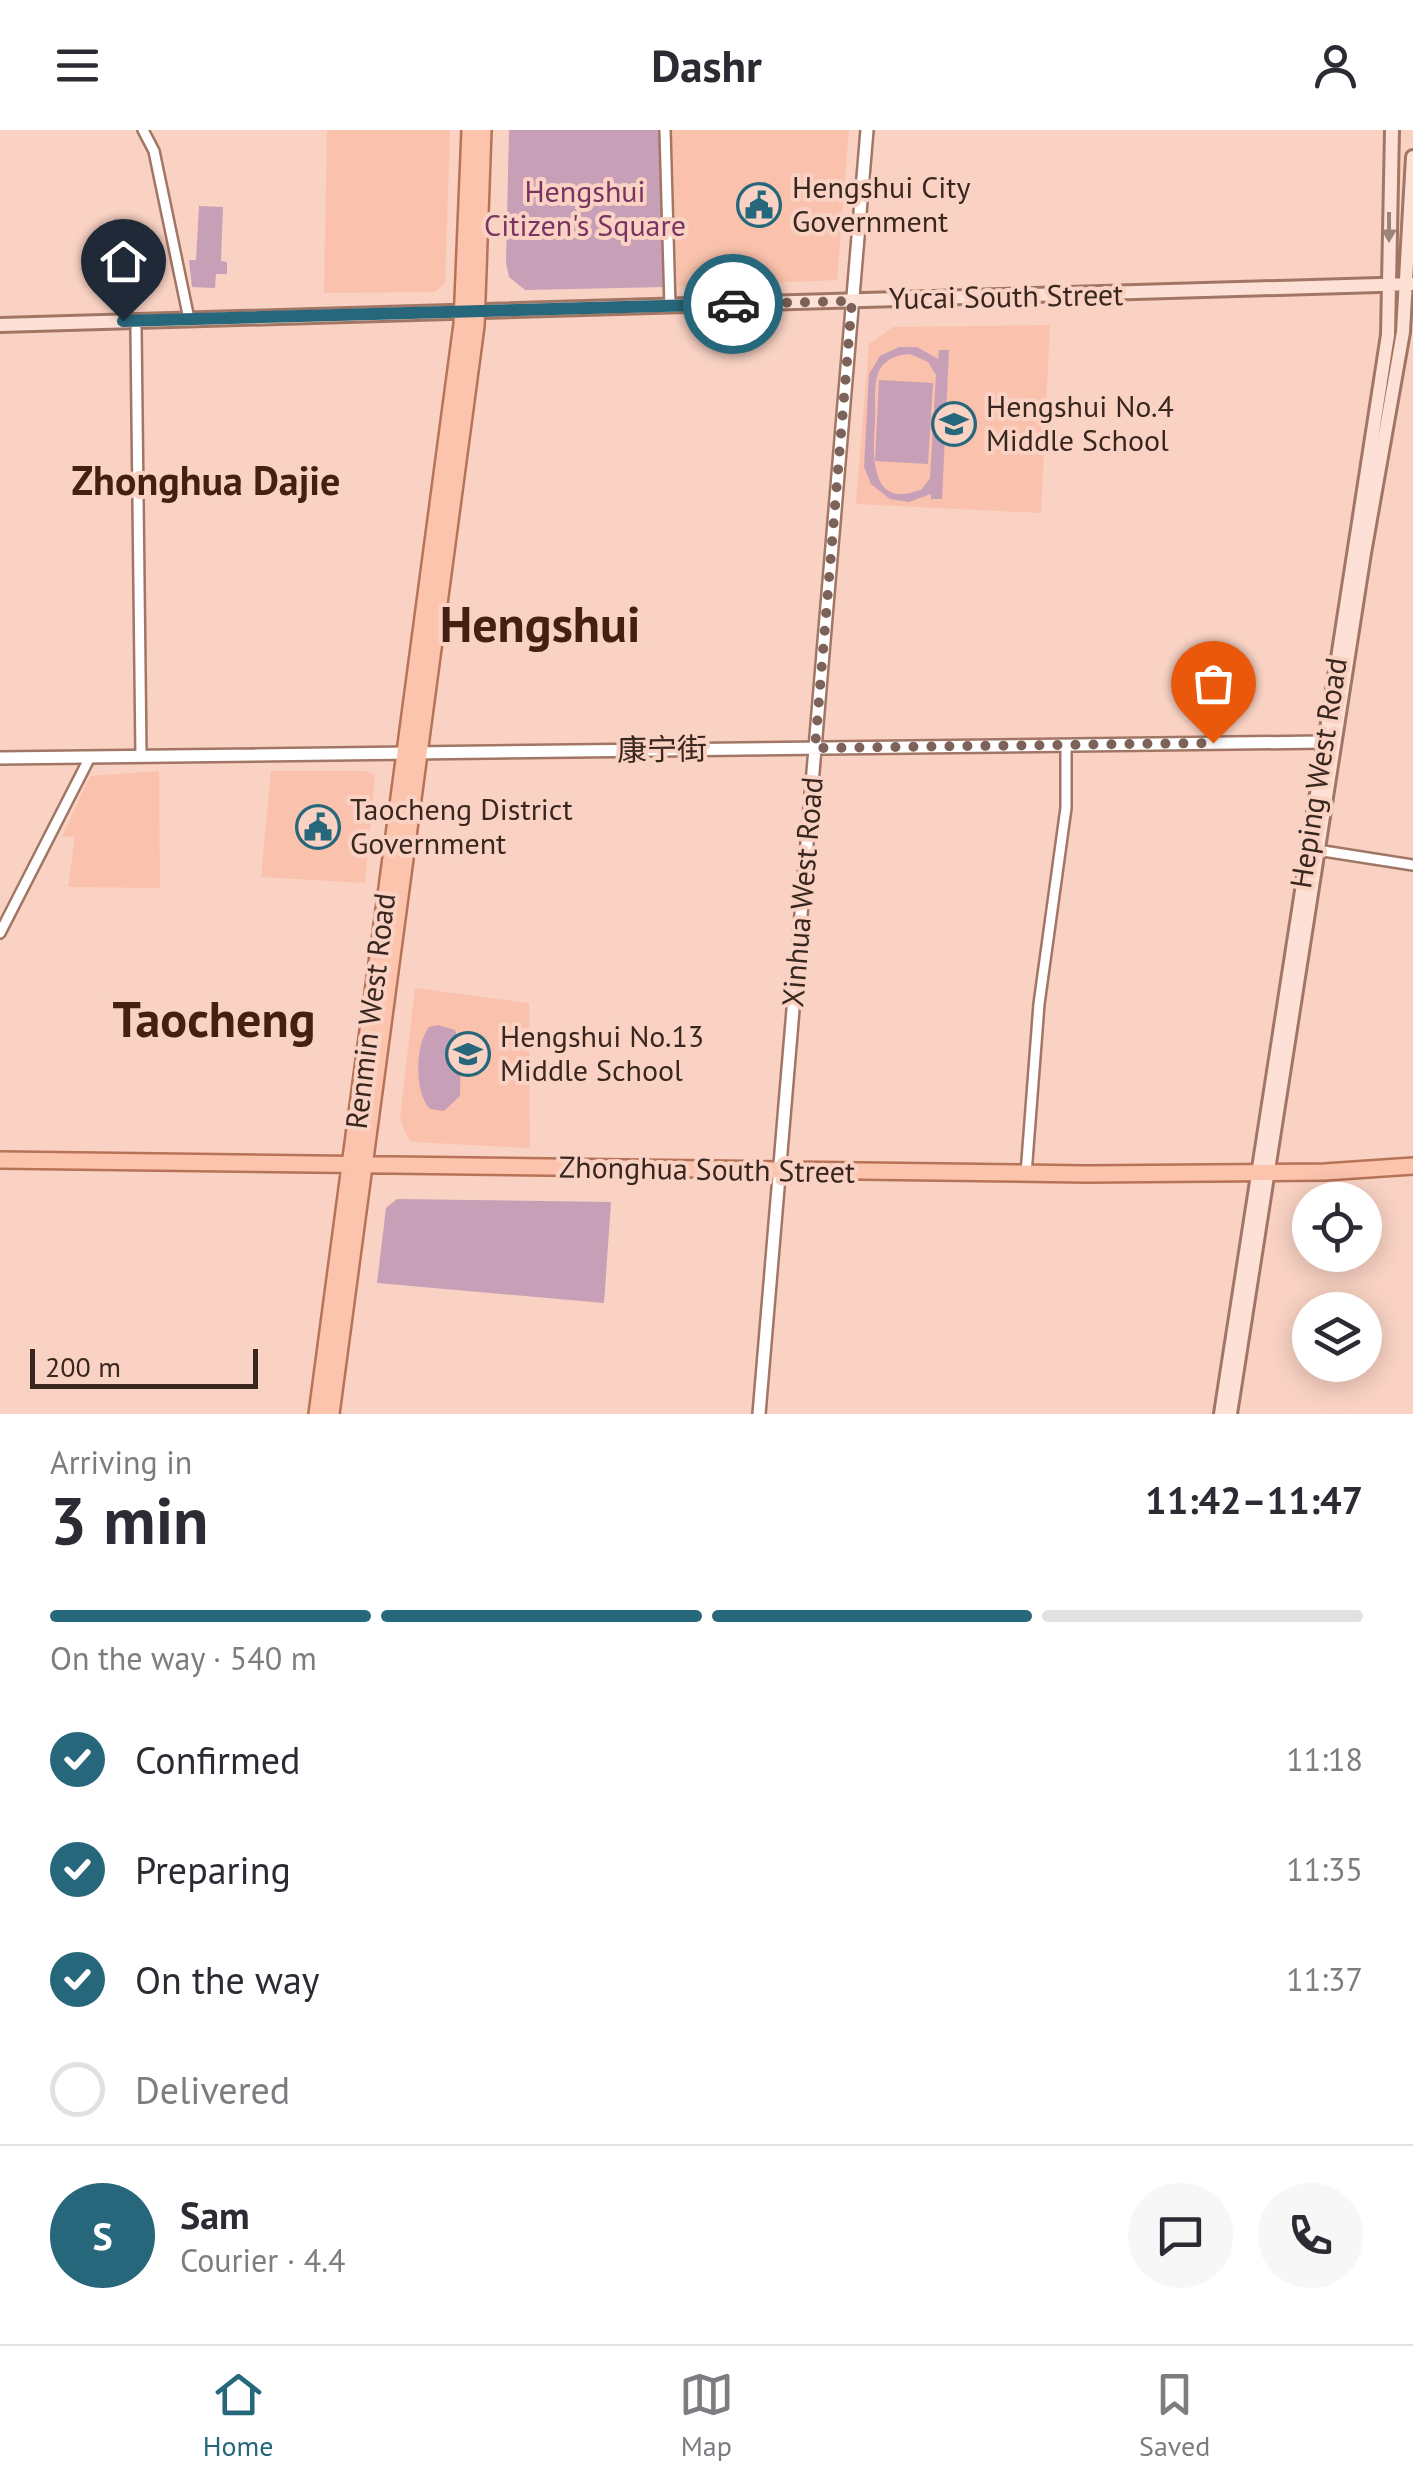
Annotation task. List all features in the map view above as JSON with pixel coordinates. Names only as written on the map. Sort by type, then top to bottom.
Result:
[{"type":"main road","name":"Renmin West Road","points":[[470,130],[470,315]]},
{"type":"main road","name":"Renmin West Road","points":[[317,1414],[356,1169],[470,315],[483,130]]},
{"type":"main road","name":"Heping West Road","points":[[1230,1414],[1323,742],[1388,334],[1392,130]]},
{"type":"main road","name":"Heping West Road","points":[[1221,1414],[1411,288],[1413,157]]},
{"type":"main road","name":"Yucai South Street","points":[[0,325],[1411,288]]},
{"type":"main road","name":"Yucai South Street","points":[[0,333],[670,306],[852,305]]},
{"type":"main road","name":"Zhonghua South Street","points":[[0,1160],[779,1175],[1413,1175]]},
{"type":"main road","name":"Zhonghua South Street","points":[[779,1175],[1262,1177],[1413,1166]]},
{"type":"main road","name":"Renmin West Road","points":[[331,1414],[356,1169]]},
{"type":"main road","name":"Zhonghua South Street","points":[[0,1170],[356,1169]]},
{"type":"street","points":[[143,130],[154,151],[189,319]]},
{"type":"street","points":[[665,130],[670,306]]},
{"type":"street","name":"Xinhua West Road","points":[[759,1414],[866,130]]},
{"type":"street","points":[[136,329],[141,756]]},
{"type":"street","name":"康宁街","points":[[0,758],[1323,742]]},
{"type":"street","points":[[1026,1174],[1039,1004],[1066,808],[1066,745]]},
{"type":"street","points":[[0,933],[90,757]]},
{"type":"street","points":[[1317,850],[1413,865]]},
{"type":"shaded area","points":[[327,130],[450,130],[445,283],[435,292],[324,293]]},
{"type":"shaded area","name":"Hengshui City Government","points":[[672,130],[849,130],[837,280],[677,287]]},
{"type":"shaded area","name":"Hengshui No.4 Middle School","points":[[1050,325],[1041,513],[856,504],[869,344],[893,327]]},
{"type":"shaded area","points":[[159,771],[160,888],[68,887],[75,837],[62,836],[90,776]]},
{"type":"shaded area","name":"Taocheng District Government","points":[[271,771],[366,771],[375,775],[365,883],[261,877]]},
{"type":"shaded area","name":"Hengshui No.13 Middle School","points":[[415,988],[529,1003],[530,1148],[412,1142],[407,1137],[400,1118]]},
{"type":"green space","name":"Hengshui Citizen's Square","points":[[509,130],[661,130],[666,287],[525,290],[509,277]]},
{"type":"green space","points":[[199,206],[223,207],[221,261],[227,262],[227,274],[216,274],[215,288],[192,287],[189,260],[196,260]]},
{"type":"green space","points":[[899,347],[917,347],[938,359],[939,350],[949,350],[942,499],[931,499],[931,494],[909,502],[890,499],[871,484],[864,467],[869,374],[880,356]],"holes":[[[910,354],[928,362],[936,375],[930,478],[922,489],[904,494],[892,492],[883,486],[875,462],[877,378],[882,366],[898,356]]]},
{"type":"green space","points":[[879,380],[933,383],[928,464],[875,461]]},
{"type":"green space","points":[[438,1025],[455,1030],[461,1045],[460,1096],[444,1111],[430,1109],[419,1080],[424,1035],[429,1027]]},
{"type":"green space","points":[[397,1199],[611,1202],[604,1303],[377,1283],[386,1208]]},
{"type":"way so far","points":[[733,304],[852,301],[815,748],[1213,743]]},
{"type":"place","name":"Hengshui City Government","points":[[759,205]]},
{"type":"place","name":"Hengshui No.4 Middle School","points":[[954,424]]},
{"type":"place","name":"Taocheng District Government","points":[[318,827]]},
{"type":"place","name":"Hengshui No.13 Middle School","points":[[468,1054]]},
{"type":"district","name":"Zhonghua Dajie","points":[[206,481]]},
{"type":"district","name":"Hengshui","points":[[540,624]]},
{"type":"district","name":"Taocheng","points":[[214,1019]]},
{"type":"route","points":[[123,321],[733,304]]}]
